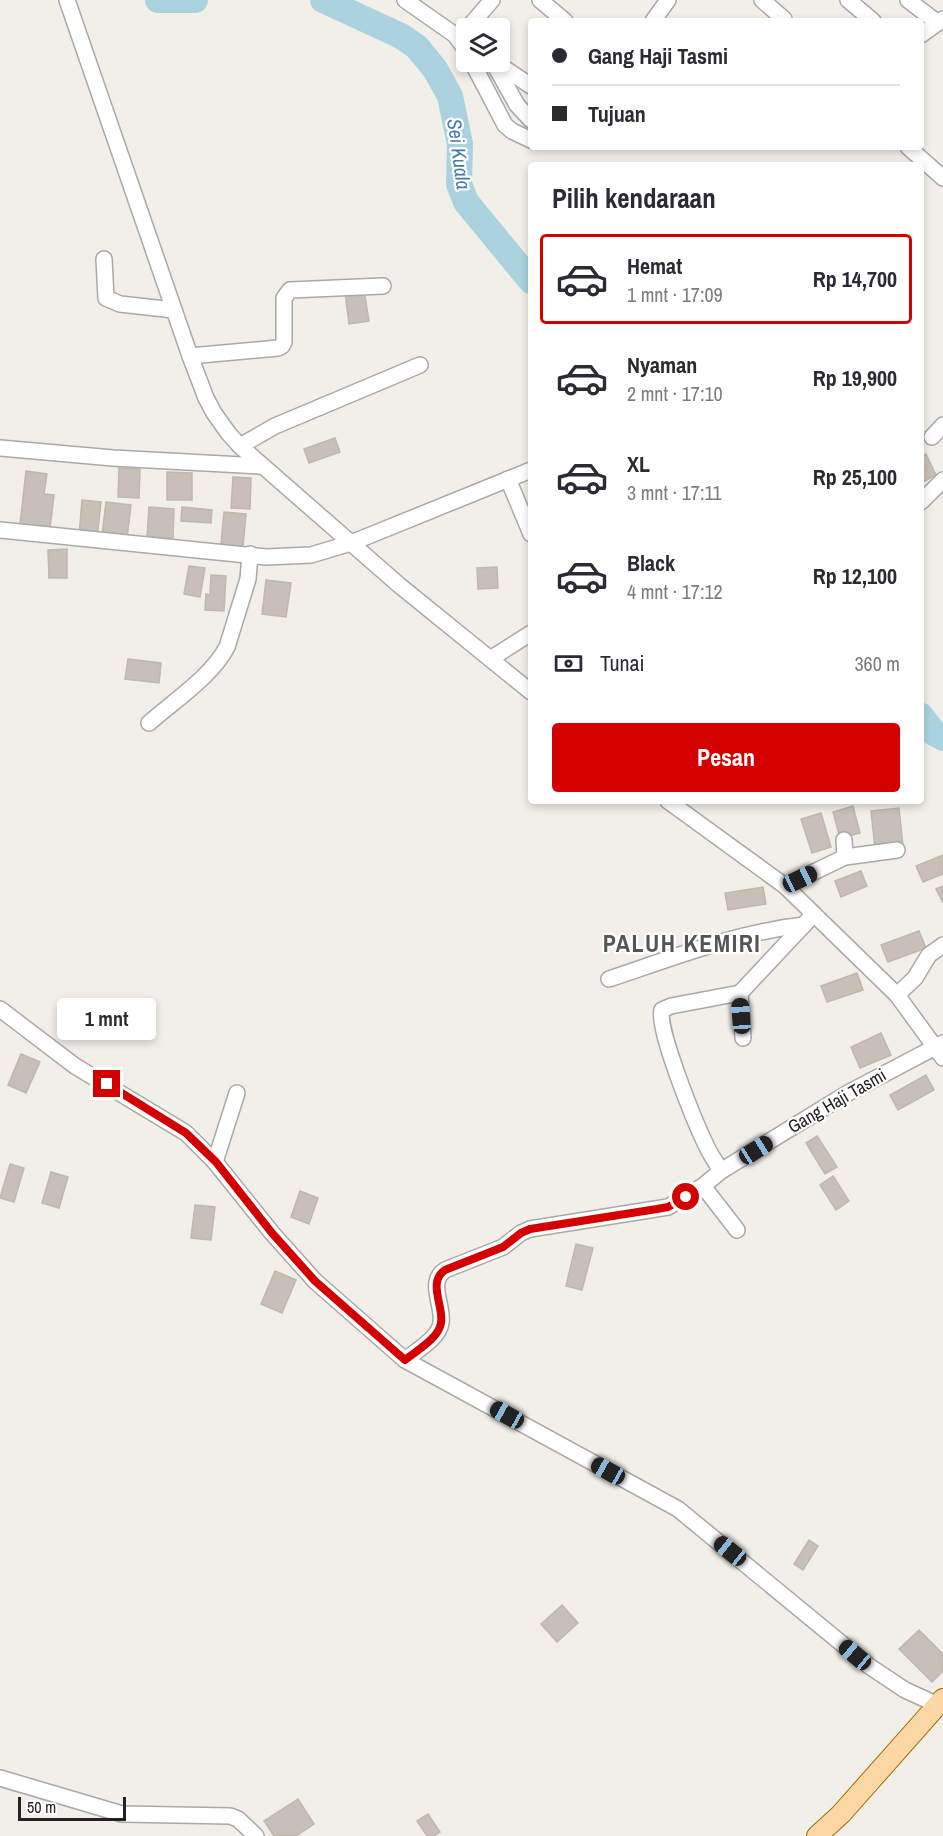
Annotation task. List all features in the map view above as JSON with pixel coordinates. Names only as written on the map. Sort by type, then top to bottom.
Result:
[{"type":"main road","points":[[817,1836],[841,1814],[941,1702]]},
{"type":"street","points":[[67,0],[190,356],[214,413],[229,434],[261,466],[399,585],[528,690]]},
{"type":"street","points":[[405,0],[448,29],[456,31]]},
{"type":"street","points":[[480,18],[492,0]]},
{"type":"street","points":[[540,0],[561,18]]},
{"type":"street","points":[[762,0],[783,18]]},
{"type":"street","points":[[848,0],[869,18]]},
{"type":"street","points":[[908,0],[940,21],[924,33]]},
{"type":"street","points":[[477,72],[505,125],[528,139]]},
{"type":"street","points":[[499,72],[517,105],[528,117]]},
{"type":"street","points":[[509,72],[528,84]]},
{"type":"street","points":[[911,150],[943,178]]},
{"type":"street","points":[[104,259],[106,298],[120,304],[174,310]]},
{"type":"street","points":[[190,356],[282,346],[284,342],[284,298],[286,292],[290,290],[383,286]]},
{"type":"street","points":[[240,446],[275,426],[420,365]]},
{"type":"street","points":[[932,437],[943,425]]},
{"type":"street","points":[[0,448],[113,458],[261,466]]},
{"type":"street","points":[[0,530],[284,557],[311,555],[351,543],[528,471]]},
{"type":"street","points":[[508,479],[528,527]]},
{"type":"street","points":[[924,499],[943,480]]},
{"type":"street","points":[[149,723],[222,657],[246,586],[250,554]]},
{"type":"street","points":[[490,659],[528,635]]},
{"type":"street","points":[[672,804],[785,886],[809,920],[897,995],[940,1049]]},
{"type":"street","points":[[844,840],[846,857]]},
{"type":"street","points":[[785,886],[846,857],[897,850]]},
{"type":"street","points":[[609,979],[754,934],[809,920]]},
{"type":"street","points":[[721,1172],[705,1144],[682,1084],[660,1015],[662,1010],[671,1006],[740,993],[809,920]]},
{"type":"street","points":[[897,995],[915,978],[929,955],[943,945]]},
{"type":"street","points":[[740,993],[743,1038]]},
{"type":"street","points":[[0,1009],[75,1066],[186,1133],[216,1162],[272,1233],[315,1281],[405,1360],[678,1509],[869,1666],[905,1690],[941,1702]]},
{"type":"street","name":"Gang Haji Tasmi","points":[[405,1360],[432,1337],[441,1324],[437,1280],[440,1273],[445,1270],[493,1252],[530,1229],[668,1207],[848,1093],[940,1049]]},
{"type":"street","points":[[216,1162],[237,1093]]},
{"type":"street","points":[[703,1186],[736,1230]]},
{"type":"street","points":[[0,1778],[122,1814],[230,1816],[238,1819],[256,1836]]},
{"type":"building","points":[[364,290],[369,321],[349,324],[345,292]]},
{"type":"building","points":[[335,438],[340,452],[309,463],[304,449]]},
{"type":"building","points":[[926,454],[936,475],[924,481],[924,455]]},
{"type":"building","points":[[119,468],[140,469],[139,498],[118,497]]},
{"type":"building","points":[[26,471],[47,474],[44,494],[54,495],[50,528],[20,524]]},
{"type":"building","points":[[167,472],[192,473],[192,500],[167,500]]},
{"type":"building","points":[[233,477],[251,478],[250,509],[231,508]]},
{"type":"building","points":[[82,500],[101,502],[97,538],[79,536]]},
{"type":"building","points":[[106,502],[131,505],[127,538],[102,535]]},
{"type":"building","points":[[149,507],[174,509],[173,538],[147,536]]},
{"type":"building","points":[[182,507],[212,510],[211,523],[181,521]]},
{"type":"building","points":[[224,512],[246,514],[243,546],[221,544]]},
{"type":"building","points":[[67,549],[67,578],[49,578],[48,550]]},
{"type":"building","points":[[189,566],[205,568],[200,597],[184,594]]},
{"type":"building","points":[[497,567],[498,588],[478,589],[477,568]]},
{"type":"building","points":[[211,575],[226,576],[224,611],[205,610],[206,594],[210,595]]},
{"type":"building","points":[[266,580],[291,583],[286,617],[262,614]]},
{"type":"building","points":[[128,659],[161,663],[159,683],[125,679]]},
{"type":"building","points":[[853,806],[860,833],[840,838],[833,812]]},
{"type":"building","points":[[899,808],[903,846],[875,849],[871,811]]},
{"type":"building","points":[[821,813],[831,847],[812,853],[801,819]]},
{"type":"building","points":[[943,855],[943,874],[923,882],[916,866]]},
{"type":"building","points":[[861,871],[867,886],[841,897],[835,881]]},
{"type":"building","points":[[943,886],[943,903],[936,889]]},
{"type":"building","points":[[763,887],[766,904],[728,910],[725,893]]},
{"type":"building","points":[[919,931],[926,948],[888,962],[881,945]]},
{"type":"building","points":[[857,973],[863,990],[827,1002],[821,986]]},
{"type":"building","points":[[881,1033],[891,1055],[860,1068],[851,1047]]},
{"type":"building","points":[[21,1054],[40,1062],[26,1093],[8,1085]]},
{"type":"building","points":[[926,1075],[934,1090],[898,1110],[890,1095]]},
{"type":"building","points":[[817,1136],[837,1167],[825,1174],[806,1143]]},
{"type":"building","points":[[10,1164],[24,1168],[14,1202],[0,1198]]},
{"type":"building","points":[[51,1172],[68,1177],[59,1208],[42,1203]]},
{"type":"building","points":[[833,1176],[849,1201],[836,1210],[820,1185]]},
{"type":"building","points":[[300,1191],[318,1198],[309,1224],[291,1217]]},
{"type":"building","points":[[195,1205],[215,1207],[211,1240],[191,1238]]},
{"type":"building","points":[[576,1244],[593,1248],[582,1290],[566,1286]]},
{"type":"building","points":[[275,1271],[296,1280],[282,1313],[261,1304]]},
{"type":"building","points":[[809,1540],[818,1546],[803,1570],[794,1564]]},
{"type":"building","points":[[562,1605],[578,1623],[557,1642],[541,1624]]},
{"type":"building","points":[[919,1630],[943,1654],[943,1671],[932,1682],[899,1649]]},
{"type":"building","points":[[298,1799],[314,1824],[296,1836],[274,1836],[264,1821]]},
{"type":"building","points":[[428,1814],[440,1832],[434,1836],[427,1836],[417,1821]]},
{"type":"waterway","name":"Sei Kuala","points":[[158,0],[195,0]]},
{"type":"waterway","name":"Sei Kuala","points":[[323,0],[401,36],[417,47],[435,69],[450,96],[460,144],[459,184],[466,202],[528,277]]},
{"type":"waterway","name":"Sei Kuala","points":[[924,720],[934,733],[943,738]]},
{"type":"district","name":"PALUH KEMIRI","points":[[682,944]]},
{"type":"route","points":[[107,1084],[186,1133],[216,1162],[272,1233],[315,1281],[405,1360],[432,1337],[441,1324],[436,1289],[440,1273],[445,1270],[503,1247],[530,1229],[668,1207],[686,1197]]}]
